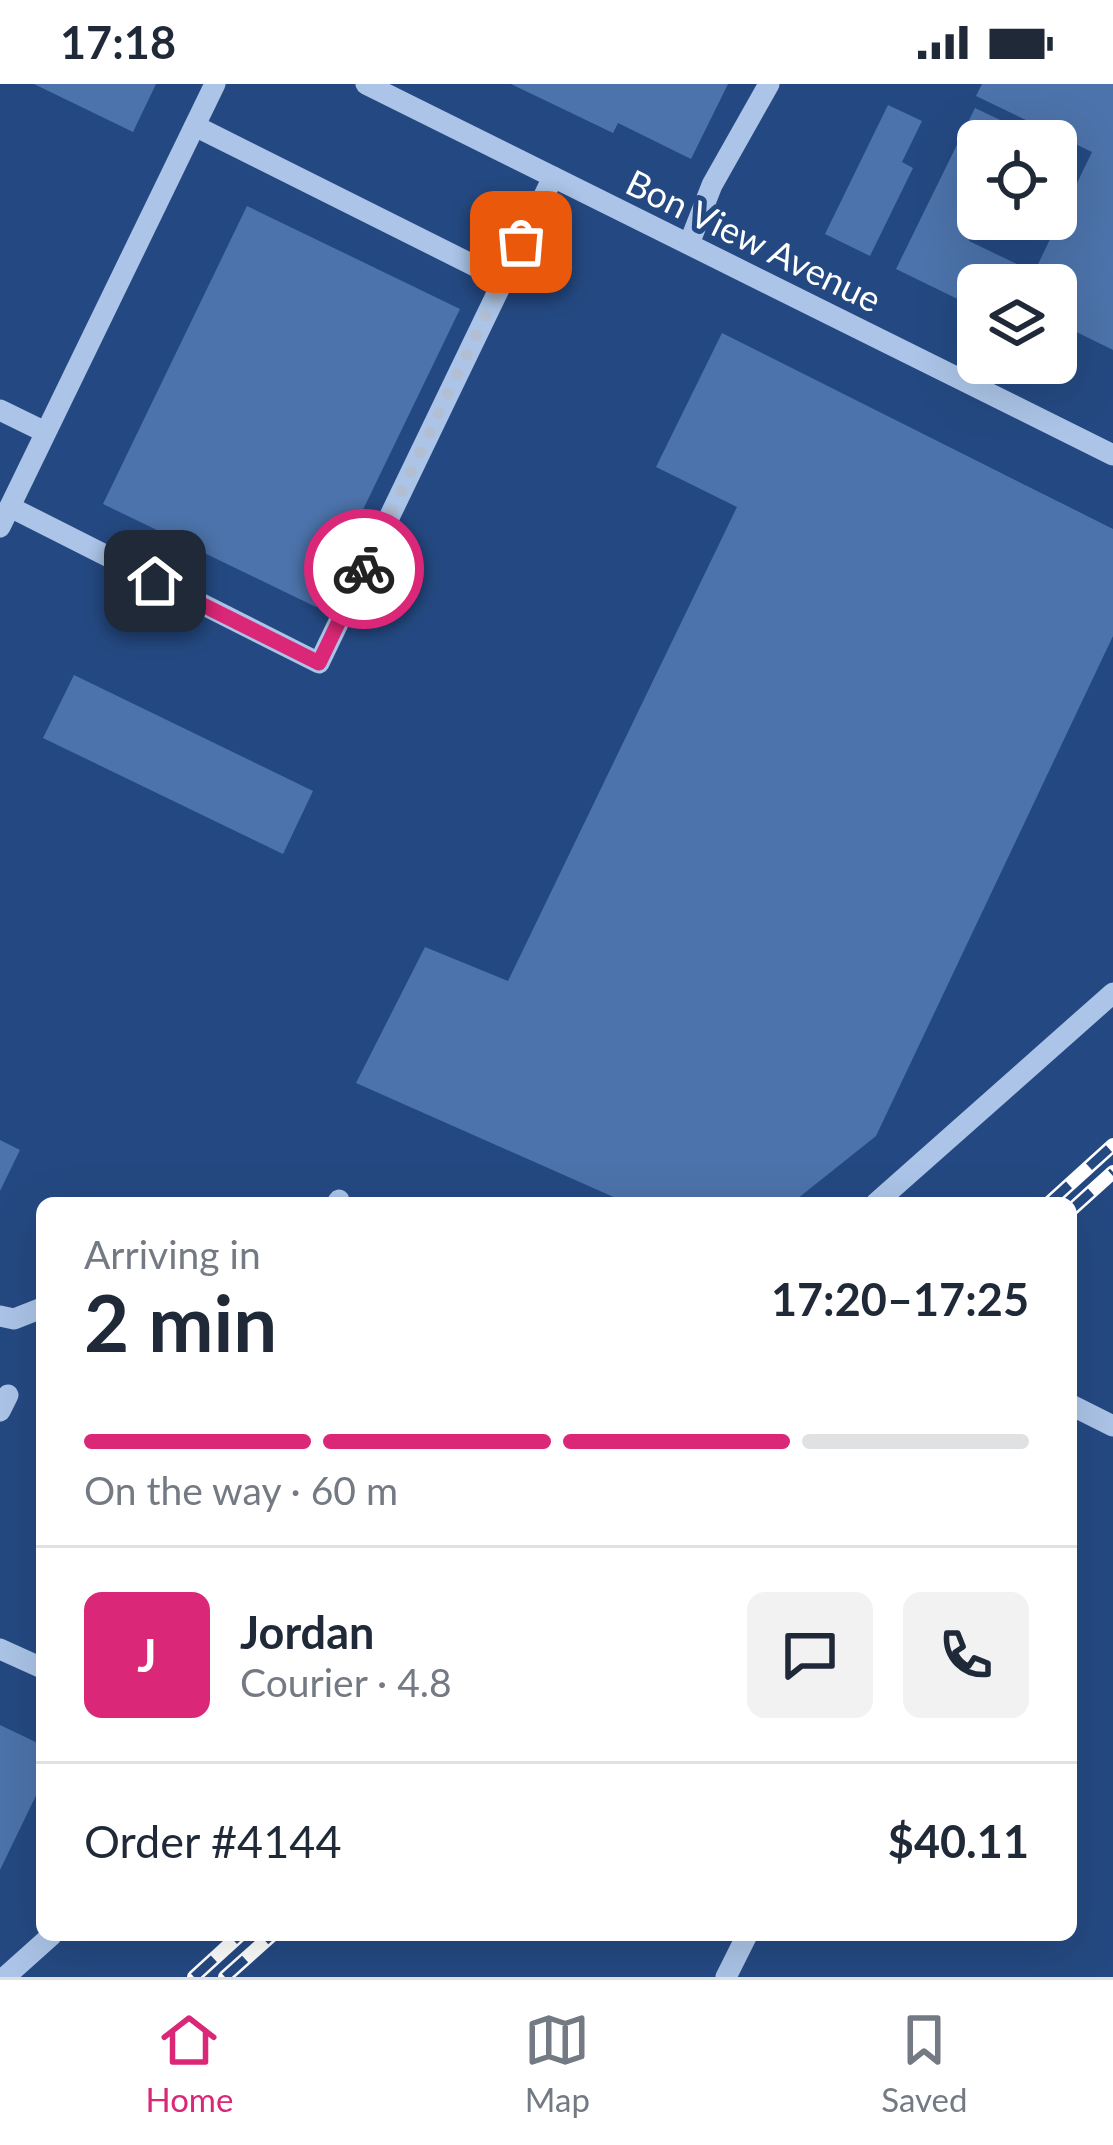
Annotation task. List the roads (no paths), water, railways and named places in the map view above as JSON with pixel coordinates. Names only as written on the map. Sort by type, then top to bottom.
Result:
[{"type":"street","points":[[215,84],[5,517],[319,663],[553,176]]},
{"type":"street","name":"Bon View Avenue","points":[[366,84],[1113,455]]},
{"type":"street","points":[[689,244],[712,185],[769,84]]},
{"type":"street","points":[[195,126],[503,280]]},
{"type":"street","points":[[0,410],[45,432]]},
{"type":"street","points":[[883,1197],[1113,993]]},
{"type":"street","points":[[0,1316],[14,1319],[36,1310]]},
{"type":"street","points":[[1077,1409],[1113,1426]]},
{"type":"street","points":[[0,1649],[36,1665]]},
{"type":"street","points":[[5,1977],[45,1941]]},
{"type":"street","points":[[725,1977],[744,1941]]},
{"type":"railway","points":[[1056,1197],[1113,1145]]},
{"type":"railway","points":[[1077,1205],[1113,1172]]},
{"type":"railway","points":[[194,1977],[233,1941]]},
{"type":"railway","points":[[225,1977],[265,1941]]}]
